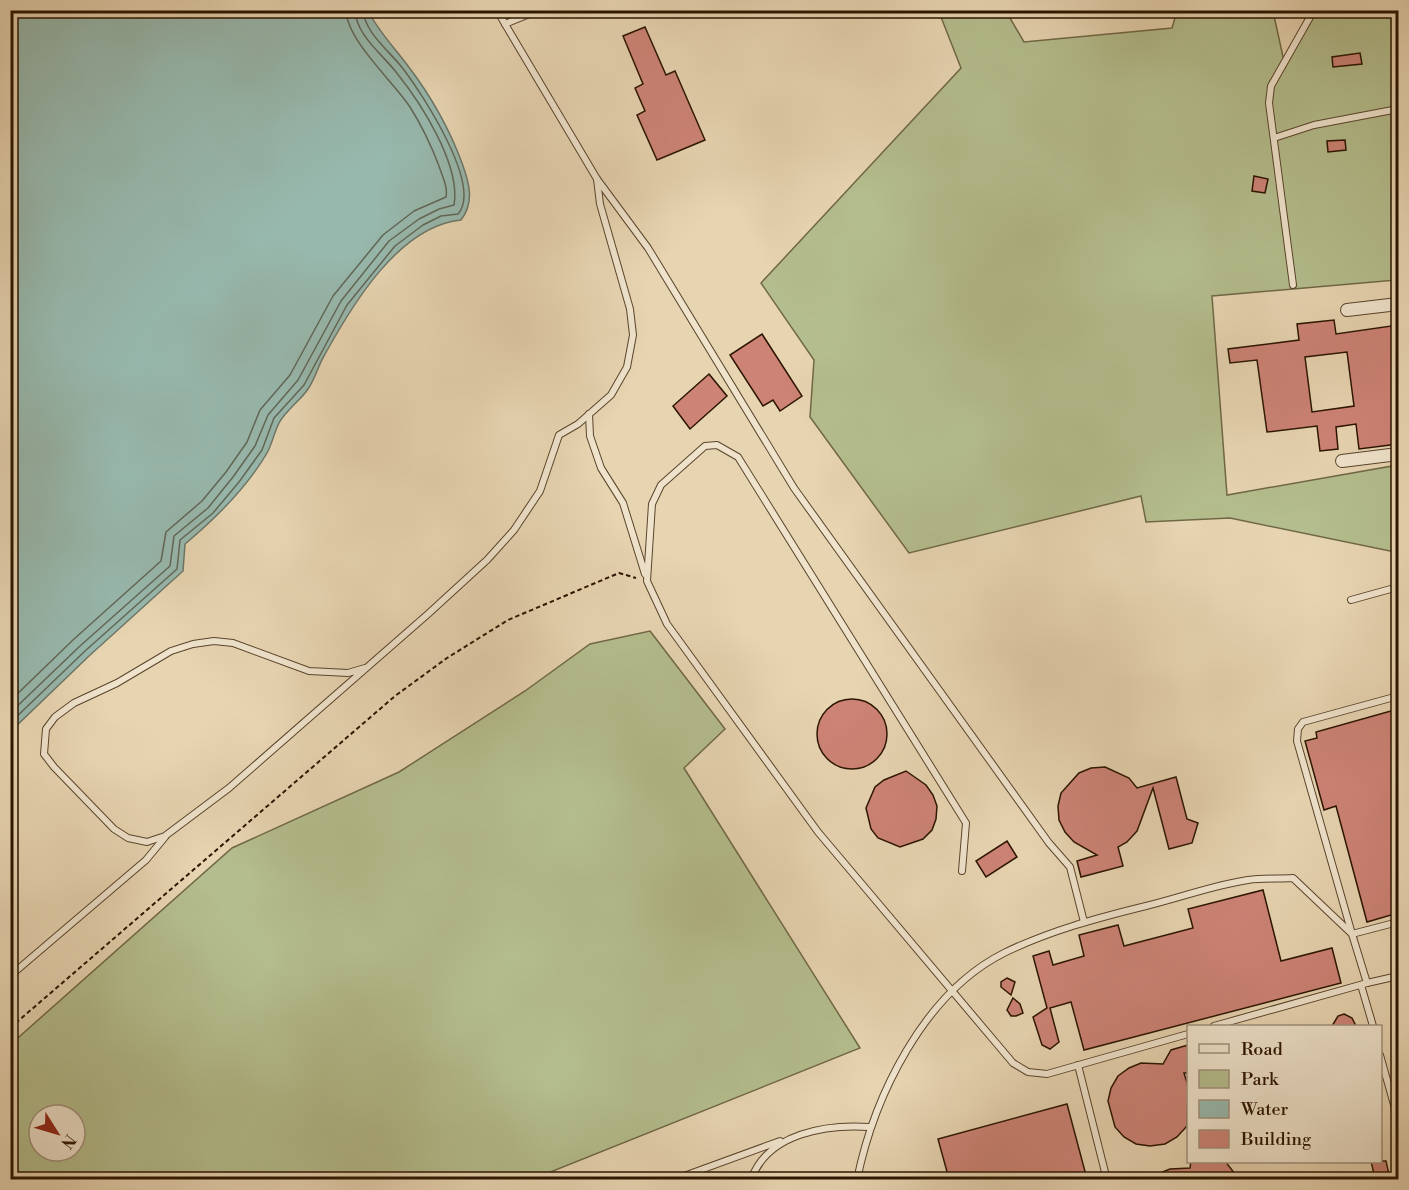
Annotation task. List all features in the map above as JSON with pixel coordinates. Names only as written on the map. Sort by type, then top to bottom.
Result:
[{"type":"street","points":[[1347,310],[1398,304]]},
{"type":"street","points":[[1342,461],[1398,454]]},
{"type":"lane","points":[[497,10],[597,179],[648,248],[794,488],[893,630],[1049,843],[1070,867],[1083,922]]},
{"type":"lane","points":[[505,24],[539,10]]},
{"type":"lane","points":[[1293,285],[1269,103],[1271,86],[1314,10]]},
{"type":"lane","points":[[1274,138],[1314,124],[1398,109]]},
{"type":"lane","points":[[10,976],[146,860],[165,836],[230,788],[487,560],[514,530],[540,491],[559,435],[611,395],[627,367],[633,335],[630,309],[600,204],[597,179]]},
{"type":"lane","points":[[589,414],[590,436],[601,468],[624,503],[647,580],[667,624],[818,832],[1013,1063],[1028,1072],[1047,1074],[1187,1034]]},
{"type":"lane","points":[[647,580],[652,504],[661,485],[705,446],[717,445],[727,448],[738,457],[966,823],[962,871]]},
{"type":"lane","points":[[1351,600],[1398,587]]},
{"type":"lane","points":[[165,836],[147,842],[128,838],[114,829],[61,775],[44,754],[43,743],[46,729],[55,717],[74,703],[117,683],[171,651],[193,644],[214,641],[233,644],[309,671],[348,673],[365,668]]},
{"type":"lane","points":[[1372,1025],[1352,934],[1297,741],[1298,729],[1303,722],[1398,696]]},
{"type":"lane","points":[[857,1179],[870,1127],[905,1053],[921,1029],[953,992],[976,971],[1003,954],[1083,922],[1247,880],[1293,878],[1352,934]]},
{"type":"lane","points":[[1352,934],[1398,922]]},
{"type":"lane","points":[[1218,1025],[1398,976]]},
{"type":"lane","points":[[1382,1062],[1398,1119]]},
{"type":"lane","points":[[1078,1065],[1107,1179]]},
{"type":"lane","points":[[673,1179],[786,1139],[845,1125],[870,1127]]},
{"type":"lane","points":[[751,1179],[767,1153],[786,1139]]},
{"type":"path","points":[[10,1028],[395,696],[447,658],[508,620],[591,583],[618,573],[647,580]]},
{"type":"green space","points":[[1006,11],[1024,42],[1172,28],[1177,11],[1273,11],[1285,66],[1317,11],[1398,11],[1398,289],[1396,280],[1212,296],[1227,495],[1398,465],[1398,549],[1390,551],[1230,518],[1146,522],[1141,496],[909,553],[810,417],[814,360],[761,283],[961,68],[939,12]]},
{"type":"green space","points":[[650,631],[725,729],[684,768],[860,1048],[533,1179],[11,1179],[11,1044],[232,848],[399,772],[525,691],[590,644]]},
{"type":"water","points":[[11,10],[368,11],[439,113],[467,177],[469,199],[461,220],[438,225],[417,237],[398,252],[363,292],[335,336],[308,389],[279,423],[269,450],[250,479],[208,524],[185,544],[183,571],[11,731]]},
{"type":"building","points":[[645,27],[666,75],[675,71],[705,140],[657,160],[637,115],[645,111],[635,88],[643,84],[623,36]]},
{"type":"building","points":[[1360,53],[1362,64],[1333,67],[1332,57]]},
{"type":"building","points":[[1345,140],[1346,150],[1328,152],[1327,141]]},
{"type":"building","points":[[1254,176],[1268,179],[1265,193],[1252,191]]},
{"type":"building","points":[[1334,320],[1336,334],[1398,325],[1398,444],[1359,449],[1356,424],[1336,427],[1338,449],[1320,451],[1317,426],[1267,432],[1257,360],[1230,363],[1228,349],[1299,340],[1297,324]],"holes":[[[1347,352],[1354,406],[1312,412],[1305,357]]]},
{"type":"building","points":[[762,334],[802,396],[780,411],[773,400],[763,406],[730,355]]},
{"type":"building","points":[[709,374],[727,396],[690,429],[673,406]]},
{"type":"building","points":[[859,699],[872,705],[881,714],[885,720],[887,734],[885,748],[877,759],[866,767],[845,769],[827,759],[819,748],[817,727],[827,709],[838,701]]},
{"type":"building","points":[[1398,709],[1398,913],[1367,922],[1336,806],[1324,810],[1305,741],[1317,738],[1316,732]]},
{"type":"building","points":[[1105,767],[1129,778],[1137,788],[1176,777],[1187,819],[1198,823],[1192,843],[1169,849],[1153,788],[1137,831],[1127,842],[1118,847],[1123,866],[1081,877],[1077,861],[1097,855],[1074,842],[1065,832],[1059,820],[1058,806],[1061,793],[1079,773],[1091,768]]},
{"type":"building","points":[[906,771],[926,785],[933,795],[937,806],[936,819],[932,830],[923,839],[900,847],[878,838],[871,829],[866,808],[875,787],[884,780]]},
{"type":"building","points":[[1007,841],[1017,857],[986,877],[976,861]]},
{"type":"building","points":[[1263,890],[1281,961],[1332,948],[1341,983],[1084,1050],[1071,1002],[1050,1008],[1059,1042],[1050,1049],[1042,1045],[1033,1017],[1047,1008],[1033,956],[1049,951],[1053,965],[1084,956],[1079,935],[1118,925],[1124,946],[1193,928],[1188,909]]},
{"type":"building","points":[[1007,978],[1015,982],[1011,995],[1001,987],[1001,982]]},
{"type":"building","points":[[1013,998],[1020,1004],[1023,1013],[1016,1016],[1011,1016],[1007,1010]]},
{"type":"building","points":[[1344,1014],[1352,1018],[1356,1025],[1333,1025],[1338,1016]]},
{"type":"building","points":[[1187,1045],[1187,1073],[1184,1073],[1187,1083],[1187,1126],[1177,1137],[1165,1144],[1150,1146],[1136,1144],[1124,1137],[1115,1127],[1108,1101],[1111,1088],[1118,1076],[1129,1068],[1141,1063],[1163,1064],[1171,1050]]},
{"type":"building","points":[[1067,1104],[1087,1179],[949,1179],[938,1139]]},
{"type":"building","points":[[1386,1161],[1390,1179],[1375,1179],[1371,1163]]},
{"type":"building","points":[[1191,1163],[1227,1163],[1239,1179],[1145,1179],[1170,1169],[1190,1168]]}]
